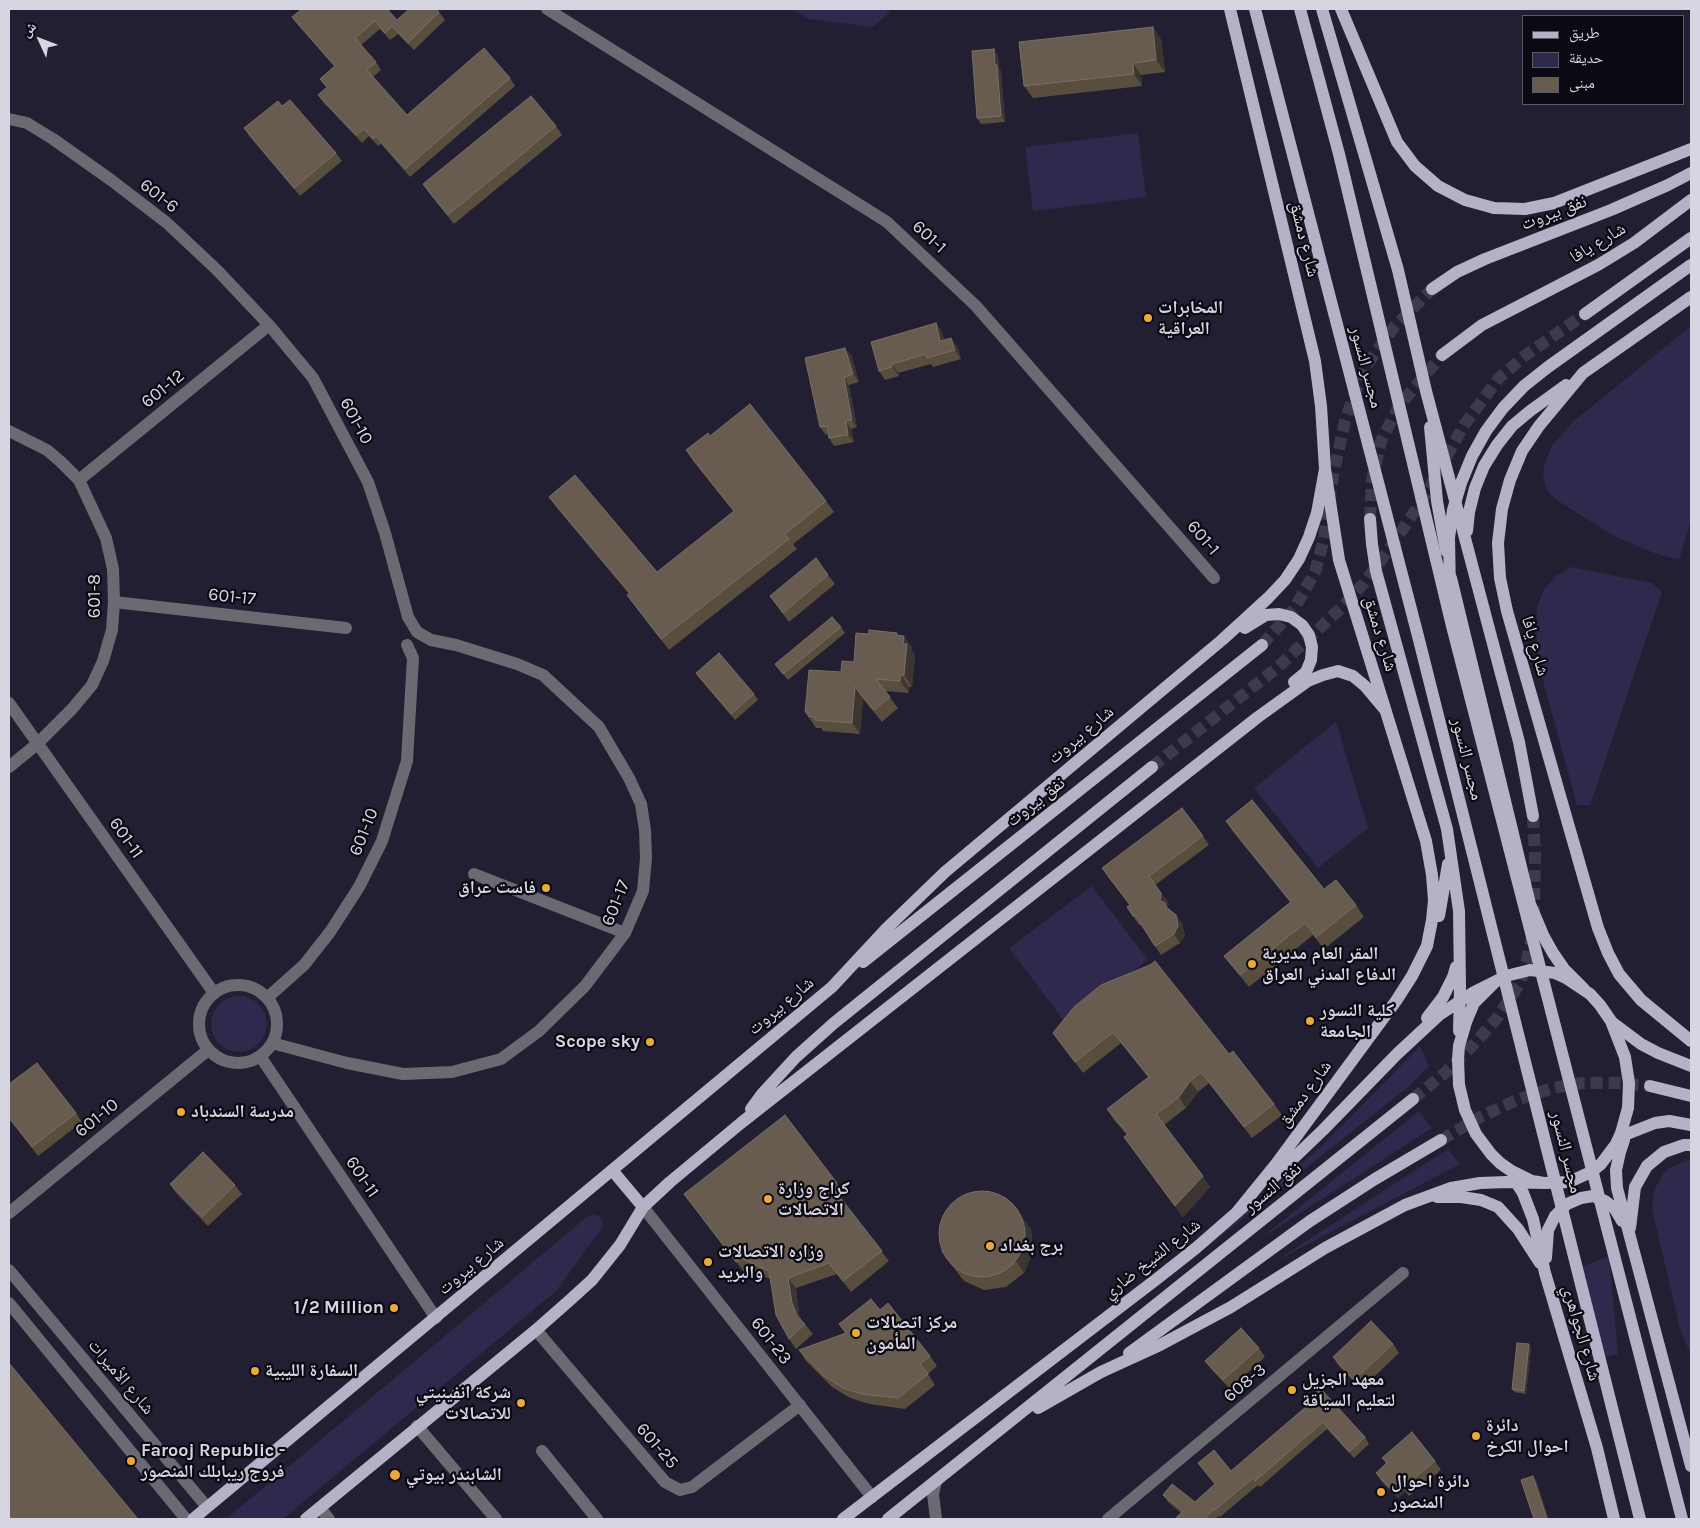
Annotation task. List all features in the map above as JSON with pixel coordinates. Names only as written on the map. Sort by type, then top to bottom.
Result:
[{"type":"main road","name":"شارع دمشق","points":[[1230,9],[1315,361],[1322,415],[1325,469],[1339,560],[1426,841],[1434,900],[1427,946],[1412,976],[1396,1001],[1276,1164],[1237,1212]]},
{"type":"main road","name":"مجسر النسور","points":[[1255,9],[1418,636],[1640,1519]]},
{"type":"main road","name":"مجسر النسور","points":[[1300,9],[1339,154],[1452,626],[1682,1519]]},
{"type":"main road","points":[[1322,9],[1398,270],[1426,390],[1519,742],[1533,816]]},
{"type":"main road","points":[[1341,9],[1397,142],[1415,166],[1438,186],[1465,200],[1494,208],[1524,209],[1554,203],[1691,150]]},
{"type":"main road","name":"نفق بيروت","points":[[1432,289],[1457,272],[1485,258],[1611,210],[1691,173]]},
{"type":"main road","name":"شارع يافا","points":[[1442,355],[1482,325],[1598,266],[1691,200]]},
{"type":"main road","points":[[1585,314],[1691,238]]},
{"type":"main road","points":[[1452,626],[1449,538],[1461,483],[1472,456],[1486,431],[1503,408],[1524,386],[1691,265]]},
{"type":"main road","name":"شارع يافا","points":[[1691,297],[1583,373],[1539,426],[1522,451],[1510,480],[1502,509],[1498,543],[1500,578],[1507,611],[1604,944],[1620,974],[1641,1000],[1691,1041]]},
{"type":"main road","points":[[1467,541],[1469,512],[1475,488],[1484,466],[1497,445],[1512,426],[1530,410],[1583,373]]},
{"type":"main road","points":[[1426,390],[1437,501],[1456,600],[1530,904],[1544,937],[1564,969],[1600,1005],[1611,1021],[1625,1057],[1629,1083],[1628,1108],[1626,1134],[1616,1170],[1617,1188],[1691,1466]]},
{"type":"main road","name":"شارع بيروت","points":[[193,1519],[832,987],[886,929],[945,872],[1222,640],[1268,598],[1285,580],[1299,559],[1309,537],[1317,513],[1325,469]]},
{"type":"main road","points":[[1370,519],[1376,571],[1447,829],[1459,911],[1459,1085],[1468,1116],[1483,1144],[1500,1163],[1520,1176],[1544,1183]]},
{"type":"main road","points":[[1222,640],[1234,635],[1266,615],[1279,614],[1291,617],[1302,625],[1309,635],[1312,647],[1311,660],[1306,672],[1270,702],[1258,717]]},
{"type":"main road","name":"نفق بيروت","points":[[832,987],[1262,645]]},
{"type":"main road","points":[[306,1519],[536,1330],[592,1280],[620,1245],[653,1196],[741,1123],[1258,717],[1308,681],[1338,672],[1352,676],[1365,686],[1386,711]]},
{"type":"main road","points":[[741,1123],[762,1094],[796,1057],[834,1023],[1152,767]]},
{"type":"main road","points":[[1427,946],[1437,922],[1446,882],[1448,864],[1447,829]]},
{"type":"main road","points":[[1426,841],[1446,882],[1455,906],[1459,928]]},
{"type":"main road","points":[[1397,1054],[1443,997],[1453,977],[1457,963],[1459,942]]},
{"type":"main road","points":[[1458,1059],[1462,1034],[1474,1003],[1486,990],[1506,976],[1530,970],[1542,971],[1566,978],[1584,989]]},
{"type":"main road","name":"شارع الشيخ ضاري","points":[[843,1519],[1158,1278],[1237,1212],[1439,1015],[1460,1001],[1506,976]]},
{"type":"main road","points":[[1611,1021],[1641,1044],[1691,1066]]},
{"type":"main road","points":[[1650,1086],[1691,1096]]},
{"type":"main road","name":"نفق النسور","points":[[995,1435],[1413,1099]]},
{"type":"main road","points":[[1616,1144],[1628,1108]]},
{"type":"main road","points":[[1101,1372],[1160,1345],[1231,1307],[1325,1248],[1405,1205],[1451,1188],[1480,1183],[1569,1182],[1580,1178],[1601,1164],[1626,1134],[1655,1122],[1669,1121],[1691,1125]]},
{"type":"main road","points":[[888,1519],[995,1435],[1101,1372],[1310,1221],[1440,1140]]},
{"type":"main road","points":[[1629,1238],[1635,1187],[1647,1166],[1664,1152],[1684,1145],[1691,1145]]},
{"type":"main road","name":"شارع الجواهري","points":[[1500,1163],[1523,1193],[1533,1219],[1545,1273],[1596,1448],[1614,1519]]},
{"type":"main road","points":[[612,1170],[644,1207]]},
{"type":"main road","points":[[1545,1273],[1548,1230],[1555,1216],[1566,1204],[1581,1198],[1594,1196],[1606,1201],[1615,1209],[1629,1238]]},
{"type":"main road","points":[[1425,1197],[1461,1197],[1481,1200],[1498,1207],[1518,1229],[1545,1273]]},
{"type":"street","name":"601-1","points":[[548,9],[887,222],[976,306],[1214,578]]},
{"type":"street","name":"601-6","points":[[9,119],[27,123],[53,140],[111,180],[167,223],[217,270],[269,325]]},
{"type":"street","name":"601-12","points":[[79,480],[269,325]]},
{"type":"street","name":"601-10","points":[[269,325],[313,378],[368,482],[385,533],[408,617],[417,632]]},
{"type":"street","name":"601-8","points":[[9,431],[46,450],[79,480],[106,538],[113,569],[114,602],[112,630],[103,660],[92,685],[72,710],[38,744],[9,767]]},
{"type":"street","name":"601-17","points":[[114,602],[346,628]]},
{"type":"street","name":"601-17","points":[[272,1042],[347,1063],[403,1074],[452,1072],[501,1059],[539,1031],[585,986],[625,933],[643,891],[646,858],[645,830],[640,804],[629,778],[599,728],[543,675],[508,661],[456,645],[432,640],[417,632]]},
{"type":"street","name":"601-10","points":[[267,998],[304,965],[330,932],[359,887],[382,841],[407,761],[413,658],[407,646]]},
{"type":"street","name":"601-11","points":[[9,703],[214,993]]},
{"type":"street","points":[[474,874],[625,933]]},
{"type":"street","points":[[242,985],[251,987],[267,998],[273,1008],[276,1031],[272,1042],[260,1056],[247,1062],[233,1063],[219,1059],[208,1050],[200,1036],[198,1020],[203,1005],[214,993],[223,988],[242,985]]},
{"type":"street","name":"601-10","points":[[9,1213],[208,1050]]},
{"type":"street","name":"601-11","points":[[260,1056],[436,1318]]},
{"type":"street","name":"601-23","points":[[644,1207],[872,1497]]},
{"type":"street","name":"شارع الأميرات","points":[[9,1270],[207,1507]]},
{"type":"street","name":"608-3","points":[[1108,1519],[1404,1273]]},
{"type":"street","points":[[9,1302],[186,1519]]},
{"type":"street","name":"601-25","points":[[536,1330],[665,1482],[680,1490],[692,1487],[800,1405]]},
{"type":"street","points":[[418,1426],[496,1519]]},
{"type":"street","points":[[542,1451],[597,1519]]},
{"type":"street","points":[[936,1482],[933,1494],[936,1519]]},
{"type":"street","points":[[320,1508],[329,1519]]},
{"type":"green space","points":[[792,9],[888,9],[890,12],[873,27],[809,19]]},
{"type":"green space","points":[[1138,133],[1146,197],[1033,211],[1025,147]]},
{"type":"green space","points":[[1691,326],[1691,520],[1679,560],[1654,553],[1616,537],[1558,501],[1550,494],[1545,485],[1543,475],[1544,465],[1552,445],[1575,420]]},
{"type":"green space","points":[[1571,567],[1652,583],[1662,592],[1590,805],[1577,805],[1539,666],[1536,630],[1537,607],[1544,589],[1556,576]]},
{"type":"green space","points":[[1336,722],[1368,828],[1318,868],[1254,788]]},
{"type":"green space","points":[[1092,886],[1148,960],[1065,1022],[1009,948]]},
{"type":"green space","points":[[239,996],[250,998],[259,1004],[265,1013],[267,1024],[265,1035],[259,1044],[250,1050],[239,1052],[228,1050],[219,1044],[213,1035],[211,1024],[213,1013],[219,1004],[228,998]]},
{"type":"green space","points":[[1420,1046],[1429,1066],[1408,1087],[1202,1251],[1201,1249],[1328,1140]]},
{"type":"green space","points":[[1419,1111],[1432,1128],[1260,1239]]},
{"type":"green space","points":[[1448,1149],[1460,1164],[1274,1262]]},
{"type":"green space","points":[[1691,1160],[1691,1355],[1680,1329],[1652,1209],[1654,1191],[1662,1175],[1669,1168]]},
{"type":"green space","points":[[595,1214],[599,1216],[604,1225],[556,1291],[283,1519],[226,1519],[587,1217]]},
{"type":"green space","points":[[1609,1256],[1618,1354],[1605,1357],[1581,1267]]},
{"type":"building","points":[[302,9],[387,9],[397,20],[409,9],[436,9],[439,12],[408,43],[392,26],[385,33],[375,21],[355,38],[376,62],[367,70],[407,115],[484,48],[510,78],[405,169],[376,136],[373,139],[364,129],[356,135],[318,95],[327,87],[320,79],[335,66],[292,17]]},
{"type":"building","points":[[1153,27],[1156,60],[1133,63],[1134,74],[1024,86],[1019,42]]},
{"type":"building","points":[[994,49],[1001,116],[977,118],[972,51]]},
{"type":"building","points":[[531,96],[556,126],[448,215],[423,184]]},
{"type":"building","points":[[290,100],[336,153],[294,188],[244,128],[278,101],[282,106]]},
{"type":"building","points":[[936,323],[940,341],[951,338],[955,350],[927,358],[926,354],[892,364],[892,367],[879,371],[871,342]]},
{"type":"building","points":[[845,348],[853,374],[844,377],[852,420],[846,421],[848,435],[829,438],[827,426],[820,427],[805,358]]},
{"type":"building","points":[[750,404],[826,501],[785,534],[789,539],[661,639],[627,595],[630,593],[549,497],[575,475],[657,572],[734,511],[686,450],[708,433],[710,436]]},
{"type":"building","points":[[816,558],[828,575],[783,613],[770,596]]},
{"type":"building","points":[[832,617],[841,627],[783,674],[775,664]]},
{"type":"building","points":[[869,630],[897,633],[896,635],[904,636],[903,644],[907,644],[904,675],[901,675],[900,681],[876,679],[890,697],[874,710],[855,687],[852,723],[815,720],[815,717],[808,716],[808,712],[805,712],[809,670],[841,672],[842,661],[854,662],[856,633],[869,634]]},
{"type":"building","points":[[719,653],[754,694],[731,714],[696,673]]},
{"type":"building","points":[[1252,800],[1324,889],[1336,880],[1356,905],[1316,937],[1305,923],[1240,975],[1224,956],[1291,902],[1226,821]]},
{"type":"building","points":[[1182,808],[1203,836],[1149,876],[1161,893],[1160,901],[1165,903],[1166,907],[1176,915],[1178,926],[1174,934],[1155,946],[1136,916],[1133,916],[1127,907],[1130,905],[1102,868]]},
{"type":"building","points":[[1155,961],[1229,1054],[1233,1051],[1274,1104],[1244,1127],[1201,1072],[1190,1081],[1179,1097],[1156,1114],[1203,1176],[1175,1206],[1124,1137],[1128,1134],[1107,1109],[1149,1077],[1113,1032],[1075,1062],[1053,1033],[1074,1007],[1101,985],[1150,965]]},
{"type":"building","points":[[37,1063],[76,1113],[32,1147],[9,1118],[9,1084]]},
{"type":"building","points":[[785,1115],[837,1183],[832,1187],[882,1251],[843,1281],[829,1263],[788,1278],[792,1303],[797,1316],[805,1324],[789,1339],[776,1315],[769,1271],[741,1258],[736,1262],[684,1194]]},
{"type":"building","points":[[203,1152],[235,1185],[202,1217],[170,1184]]},
{"type":"building","name":"برج بغداد","points":[[982,1191],[998,1194],[1006,1198],[1018,1210],[1022,1218],[1025,1234],[1022,1250],[1018,1258],[1006,1270],[998,1274],[982,1277],[966,1274],[958,1270],[946,1258],[942,1250],[939,1234],[942,1218],[946,1210],[958,1198],[966,1194]]},
{"type":"building","points":[[871,1299],[880,1310],[888,1303],[930,1356],[920,1364],[928,1374],[898,1398],[862,1394],[843,1388],[824,1376],[799,1350],[846,1333],[839,1324]]},
{"type":"building","points":[[1371,1321],[1393,1344],[1354,1380],[1333,1357]]},
{"type":"building","points":[[1241,1328],[1259,1348],[1223,1380],[1205,1361]]},
{"type":"building","points":[[1517,1343],[1529,1344],[1524,1391],[1512,1389]]},
{"type":"building","points":[[9,1363],[138,1519],[9,1519]]},
{"type":"building","points":[[1320,1388],[1365,1437],[1349,1452],[1323,1422],[1255,1481],[1253,1478],[1204,1519],[1175,1519],[1183,1511],[1163,1495],[1172,1484],[1195,1502],[1215,1484],[1198,1463],[1214,1450],[1231,1471],[1307,1406],[1304,1402]]},
{"type":"building","points":[[1412,1432],[1435,1461],[1403,1487],[1398,1482],[1391,1489],[1376,1473],[1387,1463],[1382,1458]]},
{"type":"building","points":[[1533,1476],[1547,1519],[1534,1519],[1521,1480]]},
{"type":"tunnel","points":[[1262,645],[1294,609],[1315,572],[1324,539],[1333,476],[1345,421],[1366,366],[1394,327],[1432,289]]},
{"type":"tunnel","points":[[1152,767],[1278,667],[1342,607],[1364,583],[1393,544],[1426,494],[1464,425],[1499,378],[1526,355],[1585,314]]},
{"type":"tunnel","points":[[1370,519],[1372,480],[1381,441],[1399,406],[1442,355]]},
{"type":"tunnel","points":[[1533,816],[1535,855],[1534,914]]},
{"type":"tunnel","points":[[1413,1099],[1445,1073],[1497,1018],[1520,983],[1532,936]]},
{"type":"tunnel","points":[[1441,1140],[1482,1116],[1519,1099],[1553,1088],[1581,1083],[1619,1083],[1650,1086]]},
{"type":"place","name":"المخابرات العراقية","points":[[1148,318]]},
{"type":"place","name":"فاست عراق","points":[[546,888]]},
{"type":"place","name":"المقر العام مديرية الدفاع المدني العراق","points":[[1252,964]]},
{"type":"place","name":"كلية النسور الجامعة","points":[[1310,1021]]},
{"type":"place","name":"Scope sky","points":[[650,1042]]},
{"type":"place","name":"مدرسة السندباد","points":[[181,1112]]},
{"type":"place","name":"كراج وزارة الاتصالات","points":[[768,1199]]},
{"type":"place","name":"برج بغداد","points":[[990,1246]]},
{"type":"place","name":"وزاره الاتصالات والبريد","points":[[708,1262]]},
{"type":"place","name":"1/2 Million","points":[[394,1308]]},
{"type":"place","name":"مركز اتصالات المأمون","points":[[856,1333]]},
{"type":"place","name":"السفارة الليبية","points":[[255,1371]]},
{"type":"place","name":"معهد الجزيل لتعليم السياقة","points":[[1292,1390]]},
{"type":"place","name":"شركة انفينيتي للاتصالات","points":[[521,1403]]},
{"type":"place","name":"دائرة احوال الكرخ","points":[[1476,1436]]},
{"type":"place","name":"Farooj Republic - فروج ريبابلك المنصور","points":[[131,1461]]},
{"type":"place","name":"الشابندر بيوتي","points":[[395,1475]]},
{"type":"place","name":"دائرة احوال المنصور","points":[[1381,1492]]}]
